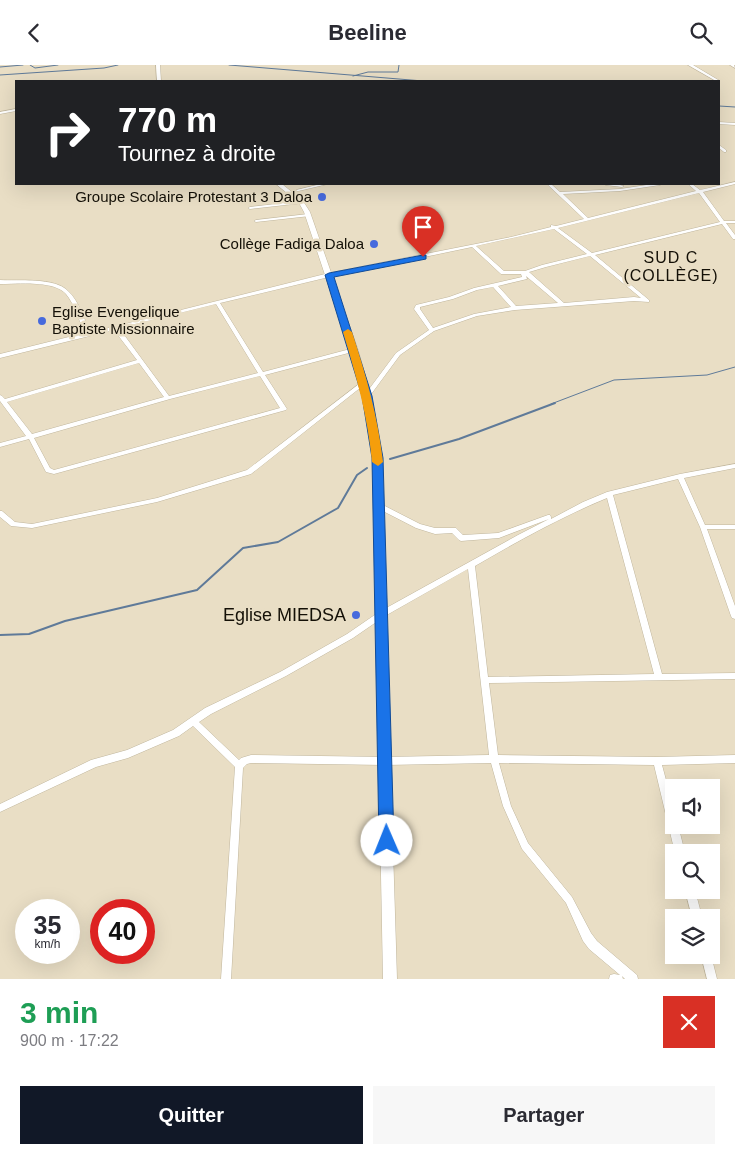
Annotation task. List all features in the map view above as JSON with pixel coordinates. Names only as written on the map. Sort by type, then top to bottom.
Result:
[{"type":"street","points":[[158,65],[159,80]]},
{"type":"street","points":[[690,65],[716,80]]},
{"type":"street","points":[[0,113],[15,110]]},
{"type":"street","points":[[720,123],[735,124]]},
{"type":"street","points":[[0,356],[329,275],[473,246],[735,183]]},
{"type":"street","points":[[280,185],[301,202],[308,215],[354,350],[367,396],[378,458],[390,979]]},
{"type":"street","points":[[290,192],[322,185]]},
{"type":"street","points":[[550,185],[586,218]]},
{"type":"street","points":[[613,185],[634,188]]},
{"type":"street","points":[[559,193],[654,185]]},
{"type":"street","points":[[691,185],[700,192],[735,238]]},
{"type":"street","points":[[250,208],[301,202]]},
{"type":"street","points":[[256,221],[308,215]]},
{"type":"street","points":[[473,246],[502,273],[525,272],[724,222],[735,222]]},
{"type":"street","points":[[367,396],[394,357],[432,330],[476,315],[515,307],[634,299],[647,301],[592,255],[553,226]]},
{"type":"street","points":[[432,330],[419,314],[418,305],[524,278],[523,274],[525,272]]},
{"type":"street","points":[[525,272],[562,304]]},
{"type":"street","points":[[0,282],[61,287],[68,295],[88,333]]},
{"type":"street","points":[[494,285],[515,307]]},
{"type":"street","points":[[140,361],[2,399],[30,436],[48,470],[59,472],[284,409],[217,302]]},
{"type":"street","points":[[114,327],[168,398]]},
{"type":"street","points":[[0,445],[168,398],[354,350]]},
{"type":"street","points":[[0,513],[13,524],[32,526],[157,499],[249,471],[363,383]]},
{"type":"street","points":[[379,506],[411,524],[435,531],[452,529],[460,538],[499,535],[579,507],[609,494],[680,476],[735,466]]},
{"type":"street","points":[[680,476],[703,527],[734,613]]},
{"type":"street","points":[[609,494],[660,677]]},
{"type":"street","points":[[0,808],[81,769],[141,749],[176,733],[215,707],[283,674],[350,636],[382,614],[579,507]]},
{"type":"street","points":[[703,527],[735,527]]},
{"type":"street","points":[[471,564],[494,759],[507,806],[525,846],[568,900],[592,945],[633,979]]},
{"type":"street","points":[[484,680],[735,676]]},
{"type":"street","points":[[194,722],[239,766]]},
{"type":"street","points":[[226,979],[239,766],[244,761],[251,759],[385,761],[494,759],[657,761],[735,759]]},
{"type":"street","points":[[657,761],[678,844]]},
{"type":"street","points":[[708,964],[712,979]]},
{"type":"waterway","points":[[0,67],[23,65]]},
{"type":"waterway","points":[[30,65],[35,68],[58,65]]},
{"type":"waterway","points":[[0,75],[104,68],[118,65]]},
{"type":"waterway","points":[[229,65],[355,75]]},
{"type":"waterway","points":[[355,75],[368,72],[398,72],[399,65]]},
{"type":"waterway","points":[[355,75],[411,80]]},
{"type":"waterway","points":[[720,106],[735,107]]},
{"type":"waterway","points":[[551,404],[614,380],[707,375],[735,367]]},
{"type":"waterway","points":[[390,459],[459,439],[555,403]]},
{"type":"waterway","points":[[0,635],[29,634],[65,621],[197,590],[243,548],[278,542],[338,508],[357,475],[367,468]]},
{"type":"slow traffic","points":[[348,332],[367,396],[375,433],[378,462]]},
{"type":"place","name":"Groupe Scolaire Protestant 3 Daloa","points":[[322,197]]},
{"type":"place","name":"Collège Fadiga Daloa","points":[[374,244]]},
{"type":"place","name":"Eglise Evengelique Baptiste Missionnaire","points":[[42,321]]},
{"type":"place","name":"Eglise MIEDSA","points":[[356,615]]},
{"type":"district","name":"SUD C (COLLÈGE)","points":[[671,266]]},
{"type":"route","points":[[387,841],[378,458],[367,396],[329,275],[423,257]]}]
